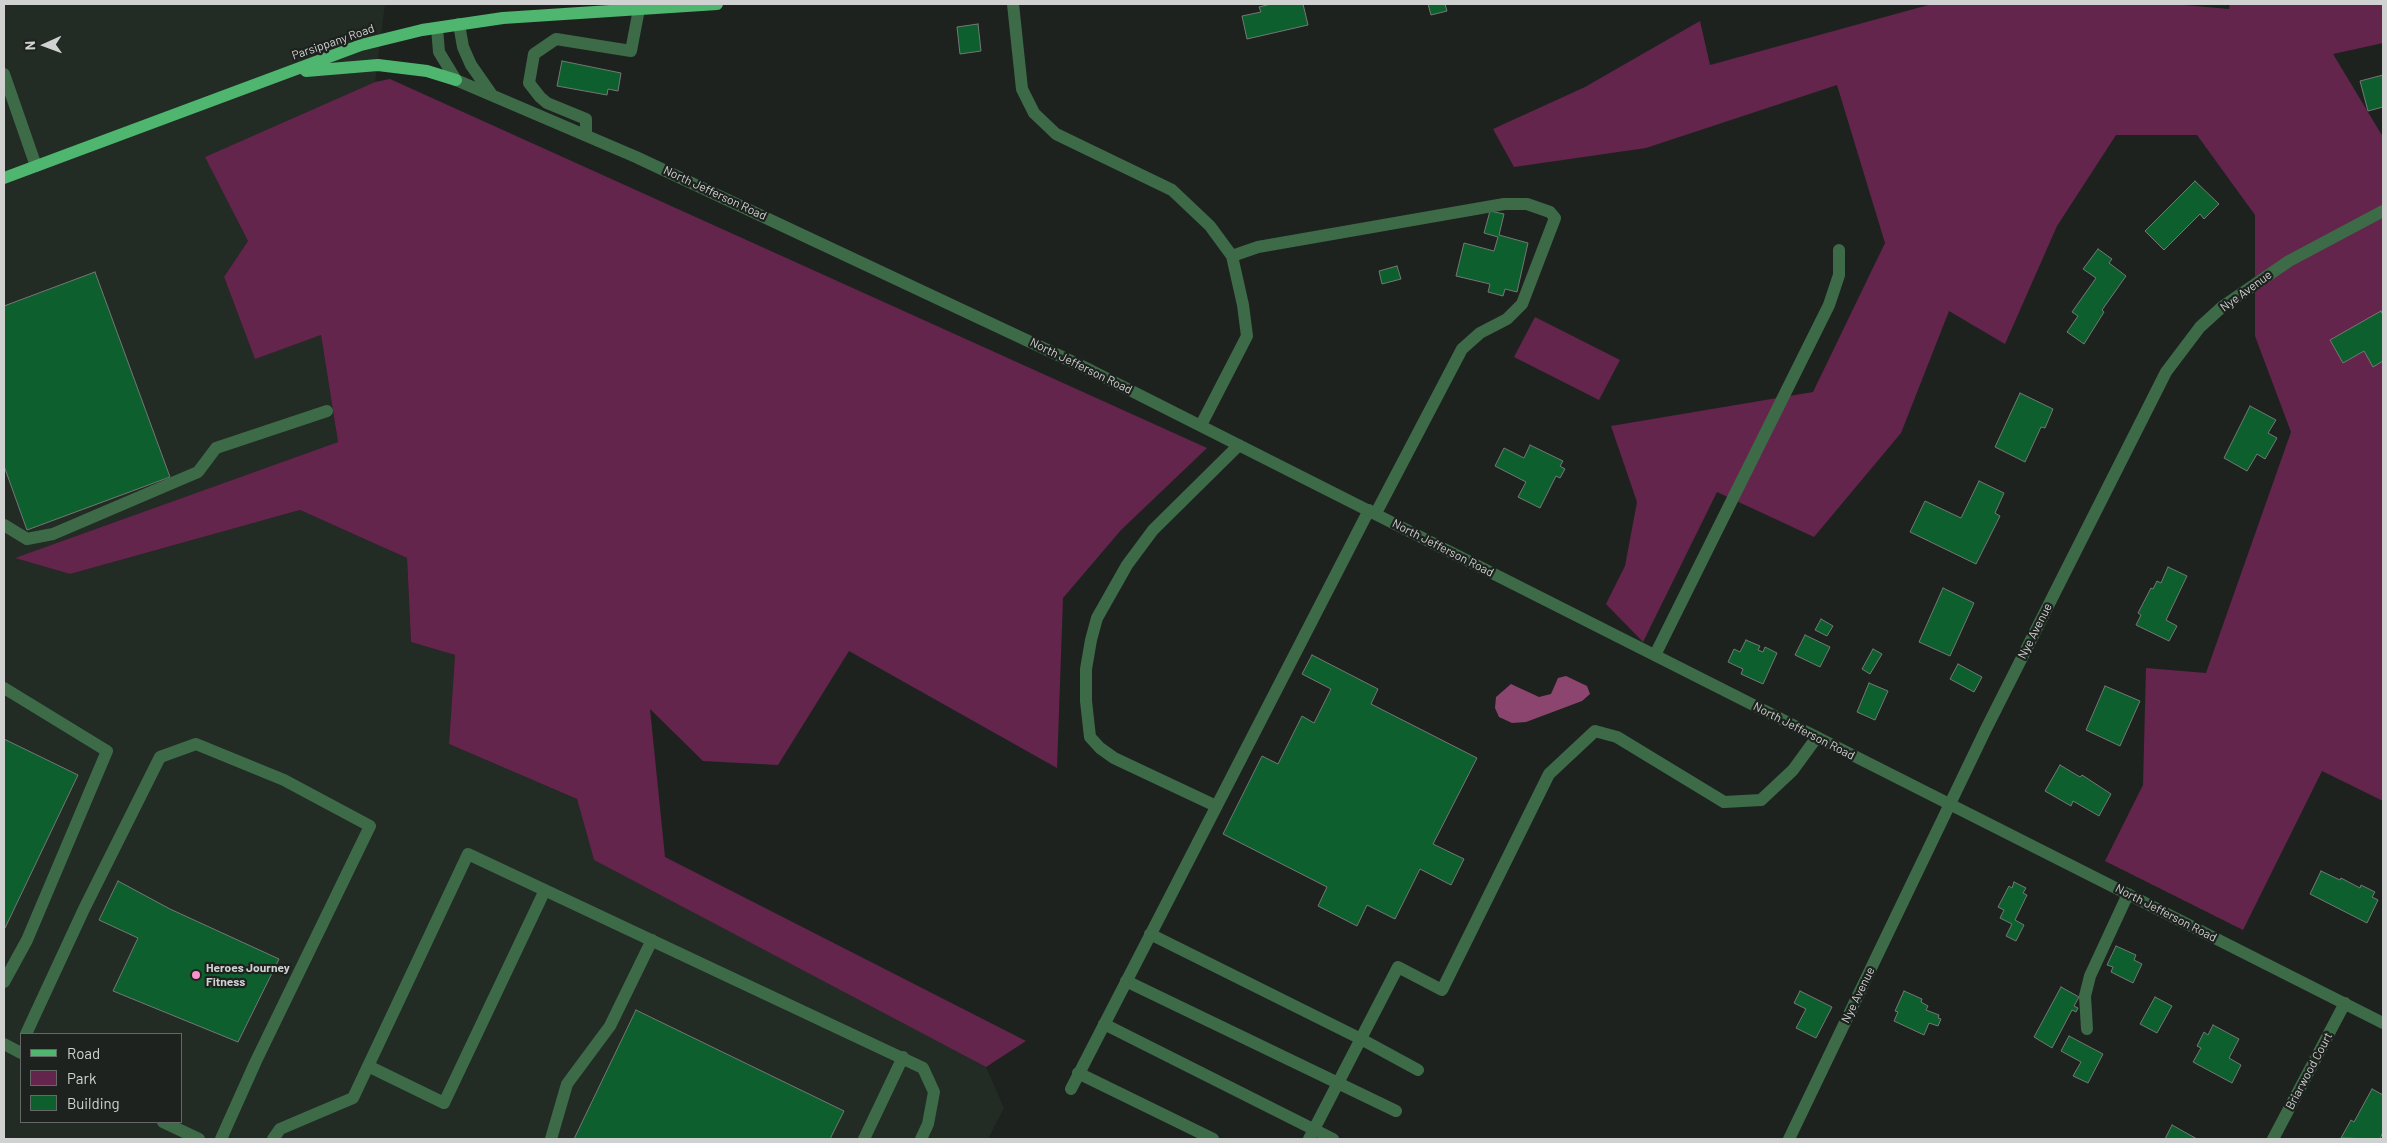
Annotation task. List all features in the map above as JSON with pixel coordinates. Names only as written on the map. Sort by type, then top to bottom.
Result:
[{"type":"main road","name":"Parsippany Road","points":[[4,178],[361,45],[437,28],[503,18],[717,4]]},
{"type":"main road","points":[[281,75],[328,68],[378,65],[427,72],[456,80]]},
{"type":"street","points":[[1013,4],[1022,89],[1034,113],[1056,134],[1172,190],[1210,226],[1232,256],[1243,305],[1247,336],[1201,426]]},
{"type":"street","points":[[586,135],[586,118],[547,103],[529,83],[534,54],[556,39],[630,51],[639,9]]},
{"type":"street","points":[[459,24],[463,47],[471,65],[492,95]]},
{"type":"street","points":[[437,28],[438,52],[456,80]]},
{"type":"street","points":[[4,74],[36,166]]},
{"type":"street","name":"North Jefferson Road","points":[[456,80],[586,135],[800,232],[1081,366],[2383,1022]]},
{"type":"street","points":[[1071,1089],[1216,806],[1462,349],[1480,333],[1508,319],[1522,304],[1555,218],[1550,212],[1528,204],[1504,204],[1258,247],[1232,256]]},
{"type":"street","name":"Nye Avenue","points":[[1789,1139],[1950,804],[2166,372],[2200,327],[2222,307],[2273,271],[2383,211]]},
{"type":"street","points":[[1655,655],[1829,305],[1839,275],[1839,250]]},
{"type":"street","points":[[4,524],[27,539],[53,534],[198,472],[216,448],[326,411]]},
{"type":"street","points":[[1216,806],[1114,758],[1100,748],[1090,737],[1086,701],[1086,669],[1091,640],[1098,618],[1127,565],[1153,530],[1239,445]]},
{"type":"street","points":[[4,688],[107,751],[27,940],[4,982]]},
{"type":"street","points":[[1311,1134],[1398,967],[1442,990],[1550,774],[1595,731],[1618,738],[1724,802],[1761,800],[1793,770],[1817,737]]},
{"type":"street","points":[[26,1033],[88,901],[160,757],[196,744],[284,780],[370,826],[256,1061],[221,1139]]},
{"type":"street","points":[[273,1139],[280,1129],[353,1098],[468,854],[923,1068],[934,1092],[928,1124],[921,1139]]},
{"type":"street","points":[[368,1066],[444,1104],[545,890]]},
{"type":"street","points":[[2087,1029],[2085,996],[2090,976],[2128,894]]},
{"type":"street","points":[[1150,934],[1361,1039],[1418,1070]]},
{"type":"street","points":[[551,1139],[567,1084],[610,1026],[652,940]]},
{"type":"street","points":[[1126,981],[1396,1111]]},
{"type":"street","name":"Briarwood Court","points":[[2273,1139],[2346,1003]]},
{"type":"street","points":[[1104,1024],[1311,1134],[1334,1139]]},
{"type":"street","points":[[4,1044],[20,1050]]},
{"type":"street","points":[[864,1139],[903,1057]]},
{"type":"street","points":[[1078,1073],[1213,1139]]},
{"type":"street","points":[[165,1123],[193,1138]]},
{"type":"shaded area","points":[[4,4],[385,4],[375,82],[206,157],[248,241],[224,278],[255,358],[321,335],[338,442],[16,558],[70,574],[300,510],[407,558],[411,642],[455,655],[449,744],[577,799],[594,860],[986,1067],[1004,1108],[988,1139],[4,1139]]},
{"type":"shaded area","points":[[1566,676],[1587,686],[1590,694],[1582,701],[1526,722],[1512,723],[1499,717],[1495,708],[1496,697],[1511,684],[1539,697],[1551,694],[1558,678]]},
{"type":"green space","points":[[1932,4],[2173,4],[2229,9],[2230,4],[2383,4],[2383,43],[2333,54],[2383,137],[2383,801],[2322,771],[2243,930],[2105,861],[2143,785],[2146,668],[2206,673],[2291,432],[2255,336],[2255,215],[2197,135],[2116,135],[2057,226],[2005,344],[1949,311],[1901,433],[1814,537],[1717,492],[1643,642],[1606,604],[1625,566],[1637,502],[1611,426],[1813,392],[1885,243],[1837,85],[1646,148],[1514,167],[1493,129],[1585,87],[1700,21],[1710,65]]},
{"type":"green space","points":[[390,79],[1207,448],[1121,530],[1063,598],[1057,768],[849,651],[778,765],[703,761],[650,709],[665,857],[1026,1041],[986,1067],[594,860],[577,799],[449,744],[455,655],[411,642],[407,558],[300,510],[70,574],[15,558],[338,442],[321,335],[255,359],[224,277],[248,241],[205,157],[375,82]]},
{"type":"green space","points":[[1535,317],[1620,360],[1599,400],[1514,357]]},
{"type":"building","points":[[1271,4],[1303,4],[1308,25],[1247,39],[1242,16],[1261,12],[1259,7]]},
{"type":"building","points":[[1428,4],[1445,4],[1447,11],[1431,15]]},
{"type":"building","points":[[978,24],[981,51],[960,54],[957,27]]},
{"type":"building","points":[[562,61],[621,73],[618,91],[608,89],[607,95],[557,86]]},
{"type":"building","points":[[2383,75],[2383,107],[2368,111],[2360,81]]},
{"type":"building","points":[[2195,181],[2219,204],[2204,219],[2200,214],[2164,250],[2145,231]]},
{"type":"building","points":[[1490,211],[1504,214],[1499,235],[1528,243],[1517,292],[1505,289],[1503,296],[1488,292],[1490,284],[1456,276],[1464,243],[1494,251],[1498,237],[1484,233]]},
{"type":"building","points":[[2098,249],[2112,259],[2109,263],[2126,276],[2102,310],[2104,312],[2084,344],[2067,332],[2078,316],[2072,312],[2096,278],[2083,269]]},
{"type":"building","points":[[1397,266],[1401,279],[1382,284],[1379,271]]},
{"type":"building","points":[[95,272],[170,477],[27,530],[4,466],[4,306]]},
{"type":"building","points":[[2381,311],[2383,315],[2383,361],[2373,367],[2364,351],[2343,363],[2330,340]]},
{"type":"building","points":[[2020,393],[2053,409],[2045,428],[2041,427],[2025,462],[1995,447]]},
{"type":"building","points":[[2250,406],[2276,420],[2268,433],[2277,438],[2265,459],[2257,454],[2247,471],[2224,458]]},
{"type":"building","points":[[1530,445],[1563,461],[1560,466],[1565,469],[1560,478],[1556,476],[1540,508],[1518,497],[1526,482],[1495,466],[1504,448],[1524,458]]},
{"type":"building","points":[[1979,481],[2004,493],[1995,513],[2000,516],[1976,564],[1910,532],[1925,501],[1961,518]]},
{"type":"building","points":[[2168,567],[2187,576],[2166,620],[2177,626],[2169,641],[2136,625],[2141,615],[2138,613],[2151,588],[2153,589],[2157,581],[2161,583]]},
{"type":"building","points":[[1943,588],[1974,603],[1950,656],[1919,642]]},
{"type":"building","points":[[1821,619],[1833,626],[1827,636],[1815,630]]},
{"type":"building","points":[[1805,635],[1830,647],[1820,667],[1795,655]]},
{"type":"building","points":[[1746,640],[1760,646],[1758,650],[1763,652],[1765,647],[1777,653],[1763,684],[1741,674],[1743,669],[1728,662],[1734,649],[1740,652]]},
{"type":"building","points":[[1873,649],[1882,654],[1870,674],[1862,669]]},
{"type":"building","points":[[1312,655],[1378,689],[1371,704],[1477,758],[1433,844],[1464,859],[1451,885],[1420,869],[1395,919],[1367,905],[1357,926],[1318,906],[1327,887],[1223,834],[1262,756],[1278,764],[1302,716],[1314,723],[1331,689],[1302,674]]},
{"type":"building","points":[[1958,664],[1982,677],[1974,692],[1950,679]]},
{"type":"building","points":[[1869,683],[1888,691],[1875,720],[1857,712]]},
{"type":"building","points":[[2105,686],[2140,701],[2120,746],[2086,730]]},
{"type":"building","points":[[4,739],[78,775],[5,928],[4,927]]},
{"type":"building","points":[[2060,765],[2080,777],[2082,775],[2111,794],[2099,816],[2073,801],[2071,806],[2045,791]]},
{"type":"building","points":[[2321,871],[2340,880],[2341,878],[2360,888],[2361,885],[2375,892],[2372,897],[2378,900],[2367,923],[2310,894]]},
{"type":"building","name":"Heroes Journey Fitness","points":[[118,881],[170,909],[279,959],[238,1042],[113,991],[138,938],[99,920]]},
{"type":"building","points":[[2014,882],[2026,888],[2023,893],[2027,895],[2015,920],[2024,925],[2016,941],[2006,936],[2012,924],[2000,918],[2004,910],[1998,907],[2009,886],[2012,888]]},
{"type":"building","points":[[2116,946],[2136,955],[2134,960],[2142,964],[2133,983],[2111,972],[2113,967],[2107,965]]},
{"type":"building","points":[[2061,987],[2079,997],[2074,1006],[2078,1008],[2076,1012],[2072,1010],[2052,1048],[2034,1037]]},
{"type":"building","points":[[1800,991],[1832,1007],[1816,1038],[1796,1028],[1806,1009],[1794,1003]]},
{"type":"building","points":[[1904,991],[1922,999],[1921,1002],[1928,1006],[1926,1010],[1939,1015],[1938,1018],[1941,1019],[1938,1026],[1929,1023],[1924,1035],[1894,1021],[1898,1012],[1895,1011]]},
{"type":"building","points":[[2155,997],[2172,1006],[2157,1033],[2140,1024]]},
{"type":"building","points":[[636,1010],[844,1111],[830,1139],[574,1139]]},
{"type":"building","points":[[2213,1025],[2239,1039],[2229,1058],[2241,1065],[2232,1083],[2193,1062],[2201,1048],[2197,1046],[2204,1032],[2208,1035]]},
{"type":"building","points":[[2069,1036],[2103,1054],[2088,1083],[2073,1076],[2081,1062],[2061,1051]]},
{"type":"building","points":[[2372,1089],[2383,1095],[2383,1132],[2380,1139],[2341,1138],[2351,1120],[2354,1122]]},
{"type":"building","points":[[2172,1125],[2197,1139],[2165,1139]]},
{"type":"place","name":"Heroes Journey Fitness","points":[[196,975]]}]
